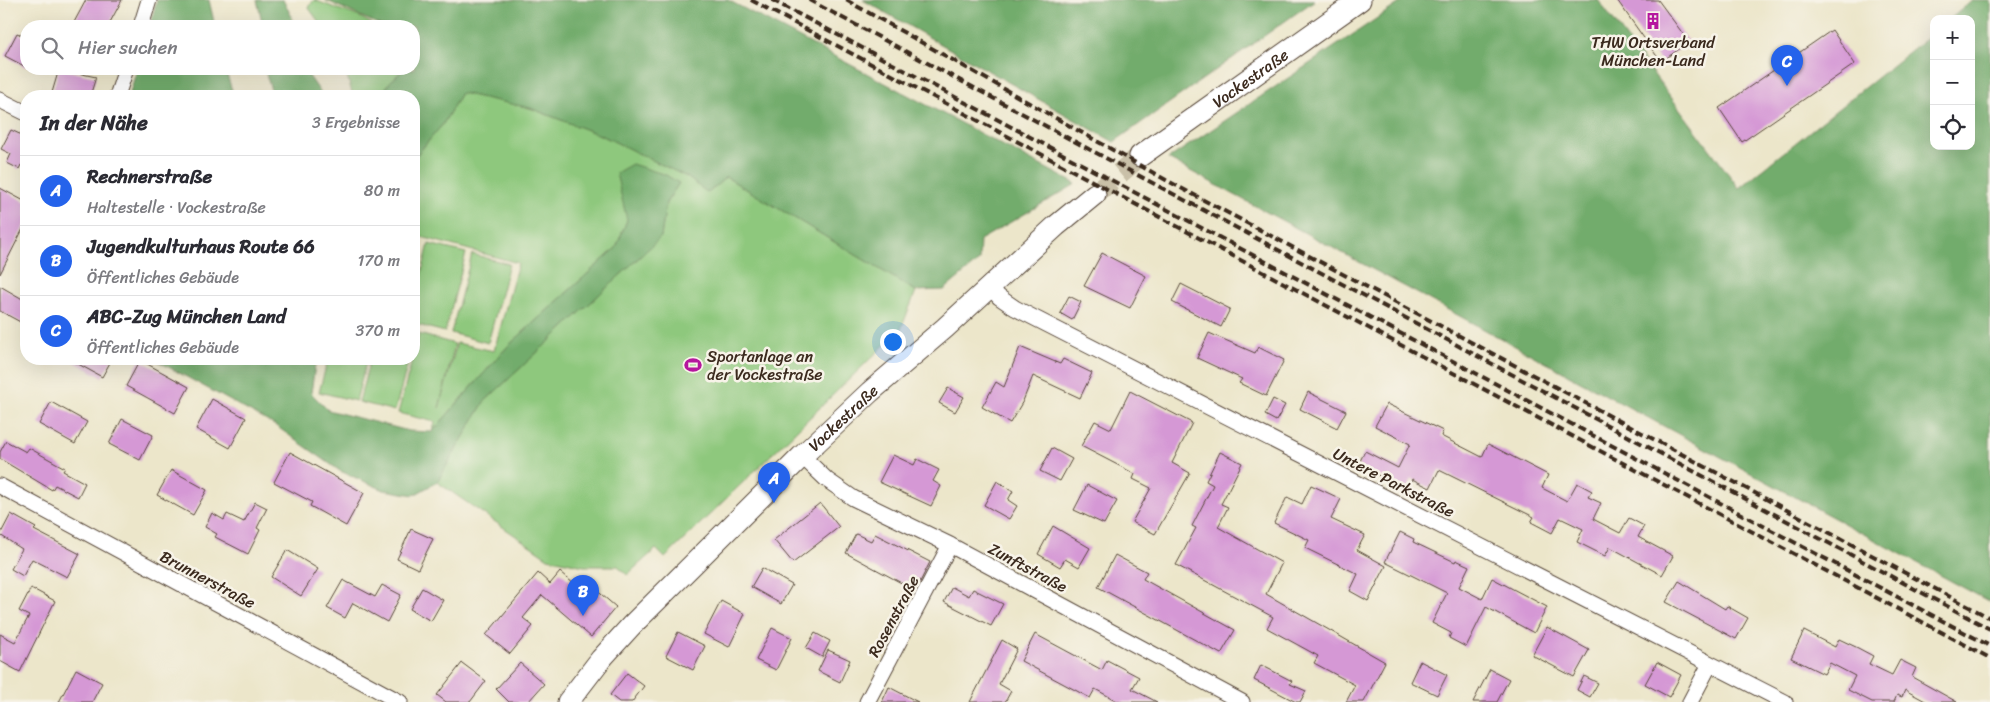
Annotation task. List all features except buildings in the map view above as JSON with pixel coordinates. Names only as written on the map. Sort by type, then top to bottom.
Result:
[{"type":"main road","name":"Vockestraße","points":[[1140,156],[1360,0]]},
{"type":"main road","name":"Vockestraße","points":[[568,702],[601,659],[631,626],[802,456],[870,392],[990,287],[1056,226],[1095,194]]},
{"type":"street","points":[[143,20],[149,0]]},
{"type":"street","points":[[119,90],[124,75]]},
{"type":"street","points":[[2,104],[20,111]]},
{"type":"street","name":"Untere Parkstraße","points":[[990,287],[999,297],[1020,311],[1785,702]]},
{"type":"street","name":"Zunftstraße","points":[[802,456],[827,480],[853,498],[950,545],[1242,702]]},
{"type":"street","name":"Brunnerstraße","points":[[0,486],[400,702]]},
{"type":"street","name":"Rosenstraße","points":[[867,702],[950,545]]},
{"type":"street","points":[[1690,702],[1710,664]]},
{"type":"green space","points":[[157,0],[209,0],[214,20],[152,20]]},
{"type":"green space","points":[[257,0],[283,0],[292,20],[262,20]]},
{"type":"green space","points":[[314,0],[365,20],[318,20],[308,7]]},
{"type":"green space","points":[[325,0],[728,0],[1076,184],[980,240],[979,261],[944,290],[916,291],[726,177],[708,193],[687,177],[603,136],[530,108],[461,93],[443,124],[420,151],[420,90],[385,90],[398,75],[420,75],[420,20],[369,20]]},
{"type":"green space","points":[[863,0],[1315,0],[1114,142]]},
{"type":"green space","points":[[1404,0],[1598,0],[1739,188],[1930,35],[1930,150],[1975,150],[1975,15],[1955,15],[1973,0],[1990,0],[1990,602],[1168,159]]},
{"type":"green space","points":[[135,75],[227,75],[232,90],[131,90]]},
{"type":"green space","points":[[266,75],[308,75],[319,90],[271,90]]},
{"type":"green space","points":[[347,75],[398,75],[385,90],[351,90]]},
{"type":"green space","name":"Sportanlage an der Vockestraße","points":[[461,93],[530,108],[603,136],[687,177],[708,193],[726,177],[916,291],[901,329],[665,558],[656,549],[627,575],[618,566],[584,566],[548,558],[437,482],[484,402],[661,237],[666,203],[679,183],[627,220],[616,248],[508,346],[432,432],[435,422],[398,413],[411,365],[420,365],[420,334],[455,344],[439,408],[457,343],[494,351],[518,263],[420,237],[420,151],[443,124]]},
{"type":"green space","points":[[632,164],[666,175],[679,183],[666,203],[661,237],[484,402],[437,482],[414,495],[384,490],[340,471],[276,426],[165,365],[315,365],[311,393],[328,410],[409,431],[432,432],[508,346],[616,248],[627,220],[616,173]]},
{"type":"green space","points":[[429,244],[466,253],[445,332],[420,326],[420,279]]},
{"type":"green space","points":[[472,254],[509,264],[488,343],[451,333]]},
{"type":"green space","points":[[326,365],[365,365],[356,401],[319,392]]},
{"type":"green space","points":[[368,365],[407,365],[395,411],[359,402]]},
{"type":"tunnel","points":[[1095,194],[1140,156]]},
{"type":"railway","points":[[751,0],[1990,658]]},
{"type":"railway","points":[[772,0],[1990,646]]},
{"type":"railway","points":[[809,0],[1990,629]]},
{"type":"railway","points":[[846,0],[1166,180],[1990,618]]},
{"type":"place","name":"THW Ortsverband München-Land","points":[[1653,21]]},
{"type":"place","name":"ABC-Zug München Land","points":[[1787,86]]},
{"type":"place","name":"Sportanlage an der Vockestraße","points":[[693,365]]},
{"type":"place","name":"Rechnerstraße","points":[[774,503]]},
{"type":"place","name":"Jugendkulturhaus Route 66","points":[[583,616]]}]
